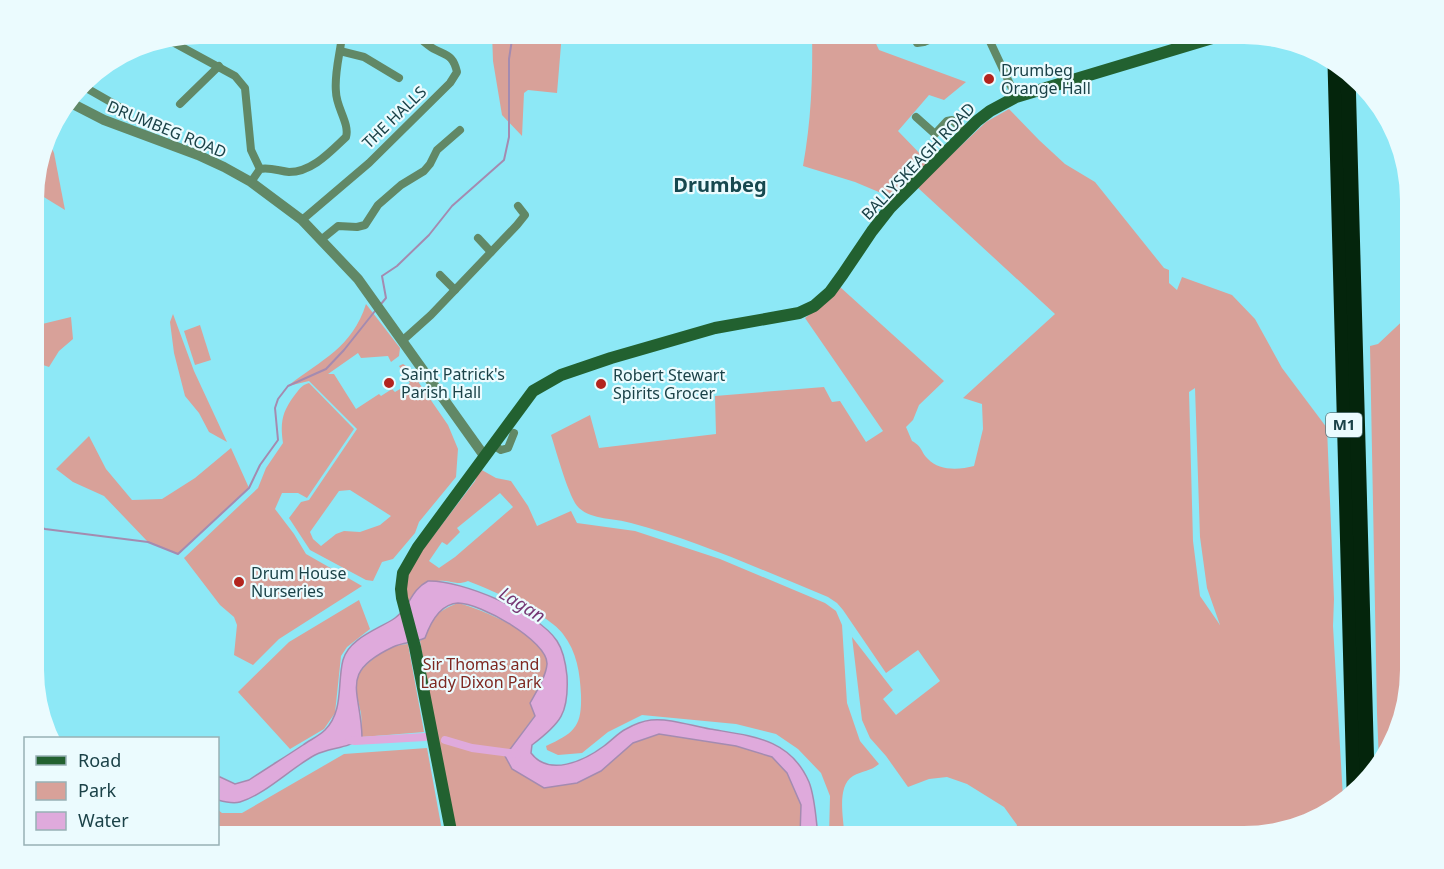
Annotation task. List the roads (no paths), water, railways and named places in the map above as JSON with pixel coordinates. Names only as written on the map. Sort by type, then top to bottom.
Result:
[{"type":"highway","name":"M1","points":[[1335,73],[1354,781]]},
{"type":"highway","name":"M1","points":[[1348,83],[1367,766]]},
{"type":"main road","name":"BALLYSKEAGH ROAD","points":[[450,826],[415,647],[402,598],[402,581],[409,561],[533,391],[561,375],[715,328],[799,313],[814,306],[830,292],[880,220],[965,132],[990,111],[1016,97],[1192,44]]},
{"type":"street","points":[[251,182],[260,169],[286,172],[306,169],[346,137],[347,133],[337,104],[335,90],[341,44]]},
{"type":"street","name":"THE HALLS","points":[[302,220],[369,163],[450,83],[457,72],[455,64],[448,54],[428,44]]},
{"type":"street","points":[[991,44],[1016,97]]},
{"type":"street","points":[[180,45],[235,76],[245,88],[251,150],[260,169]]},
{"type":"street","points":[[340,51],[364,57],[399,78]]},
{"type":"street","points":[[180,104],[219,66]]},
{"type":"street","points":[[89,90],[123,109]]},
{"type":"street","name":"DRUMBEG ROAD","points":[[76,105],[129,130],[198,155],[251,182],[302,220],[350,269],[485,457]]},
{"type":"street","points":[[916,117],[935,134],[947,121],[952,120],[965,132]]},
{"type":"street","points":[[322,239],[338,226],[365,225],[378,205],[401,185],[424,171],[437,150],[460,130]]},
{"type":"street","points":[[402,341],[455,290],[525,215],[518,206]]},
{"type":"street","points":[[478,238],[491,252]]},
{"type":"street","points":[[440,274],[455,290]]},
{"type":"street","points":[[493,445],[501,450],[508,448],[514,433]]},
{"type":"water","points":[[428,581],[443,582],[479,592],[534,619],[557,641],[563,653],[566,668],[566,699],[561,716],[556,723],[532,745],[531,753],[538,760],[557,765],[577,761],[596,752],[626,729],[651,720],[673,721],[754,737],[780,748],[801,767],[813,794],[817,825],[800,825],[801,805],[787,773],[772,757],[736,746],[659,734],[633,743],[601,771],[577,783],[544,788],[512,769],[505,756],[535,716],[530,703],[545,674],[547,664],[537,645],[511,625],[481,609],[458,603],[451,604],[441,611],[425,638],[393,647],[365,665],[356,684],[362,737],[346,746],[315,755],[250,798],[235,803],[219,800],[219,776],[235,784],[249,780],[325,730],[335,714],[341,669],[346,652],[365,635],[400,614],[422,585]]},
{"type":"waterway","points":[[381,304],[386,298],[382,276],[397,266],[429,235],[452,206],[504,160],[509,137],[509,59],[511,44]]},
{"type":"waterway","points":[[44,529],[148,542],[178,554],[249,488],[260,465],[278,440],[275,408],[278,399],[288,386],[326,369],[375,311]]},
{"type":"waterway","points":[[349,740],[425,737]]},
{"type":"waterway","points":[[445,740],[472,748],[517,754]]},
{"type":"place","name":"Drumbeg Orange Hall","points":[[989,79]]},
{"type":"place","name":"Saint Patrick's Parish Hall","points":[[389,383]]},
{"type":"place","name":"Robert Stewart Spirits Grocer","points":[[601,384]]},
{"type":"place","name":"Drum House Nurseries","points":[[239,582]]},
{"type":"district","name":"Drumbeg","points":[[720,185]]},
{"type":"water label","name":"Lagan","points":[[522,605]]},
{"type":"park label","name":"Sir Thomas and Lady Dixon Park","points":[[481,673]]}]
